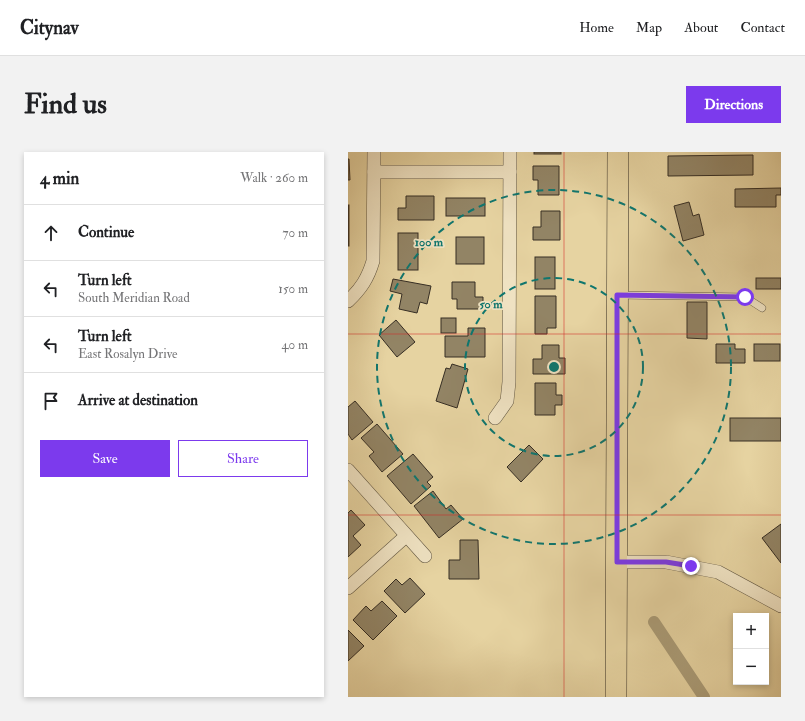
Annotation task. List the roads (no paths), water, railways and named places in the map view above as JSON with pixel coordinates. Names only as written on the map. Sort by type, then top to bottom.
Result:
[{"type":"main road","points":[[616,697],[618,152]]},
{"type":"street","points":[[348,301],[362,287],[369,274],[373,260],[374,152]]},
{"type":"street","points":[[495,418],[507,400],[509,382],[510,152]]},
{"type":"street","points":[[374,172],[510,172]]},
{"type":"street","points":[[348,470],[425,556]]},
{"type":"street","points":[[348,588],[406,536]]},
{"type":"street","points":[[617,562],[666,562],[718,572],[781,606]]},
{"type":"lane","points":[[617,295],[745,297],[762,308]]},
{"type":"waterway","points":[[654,622],[704,697]]}]
